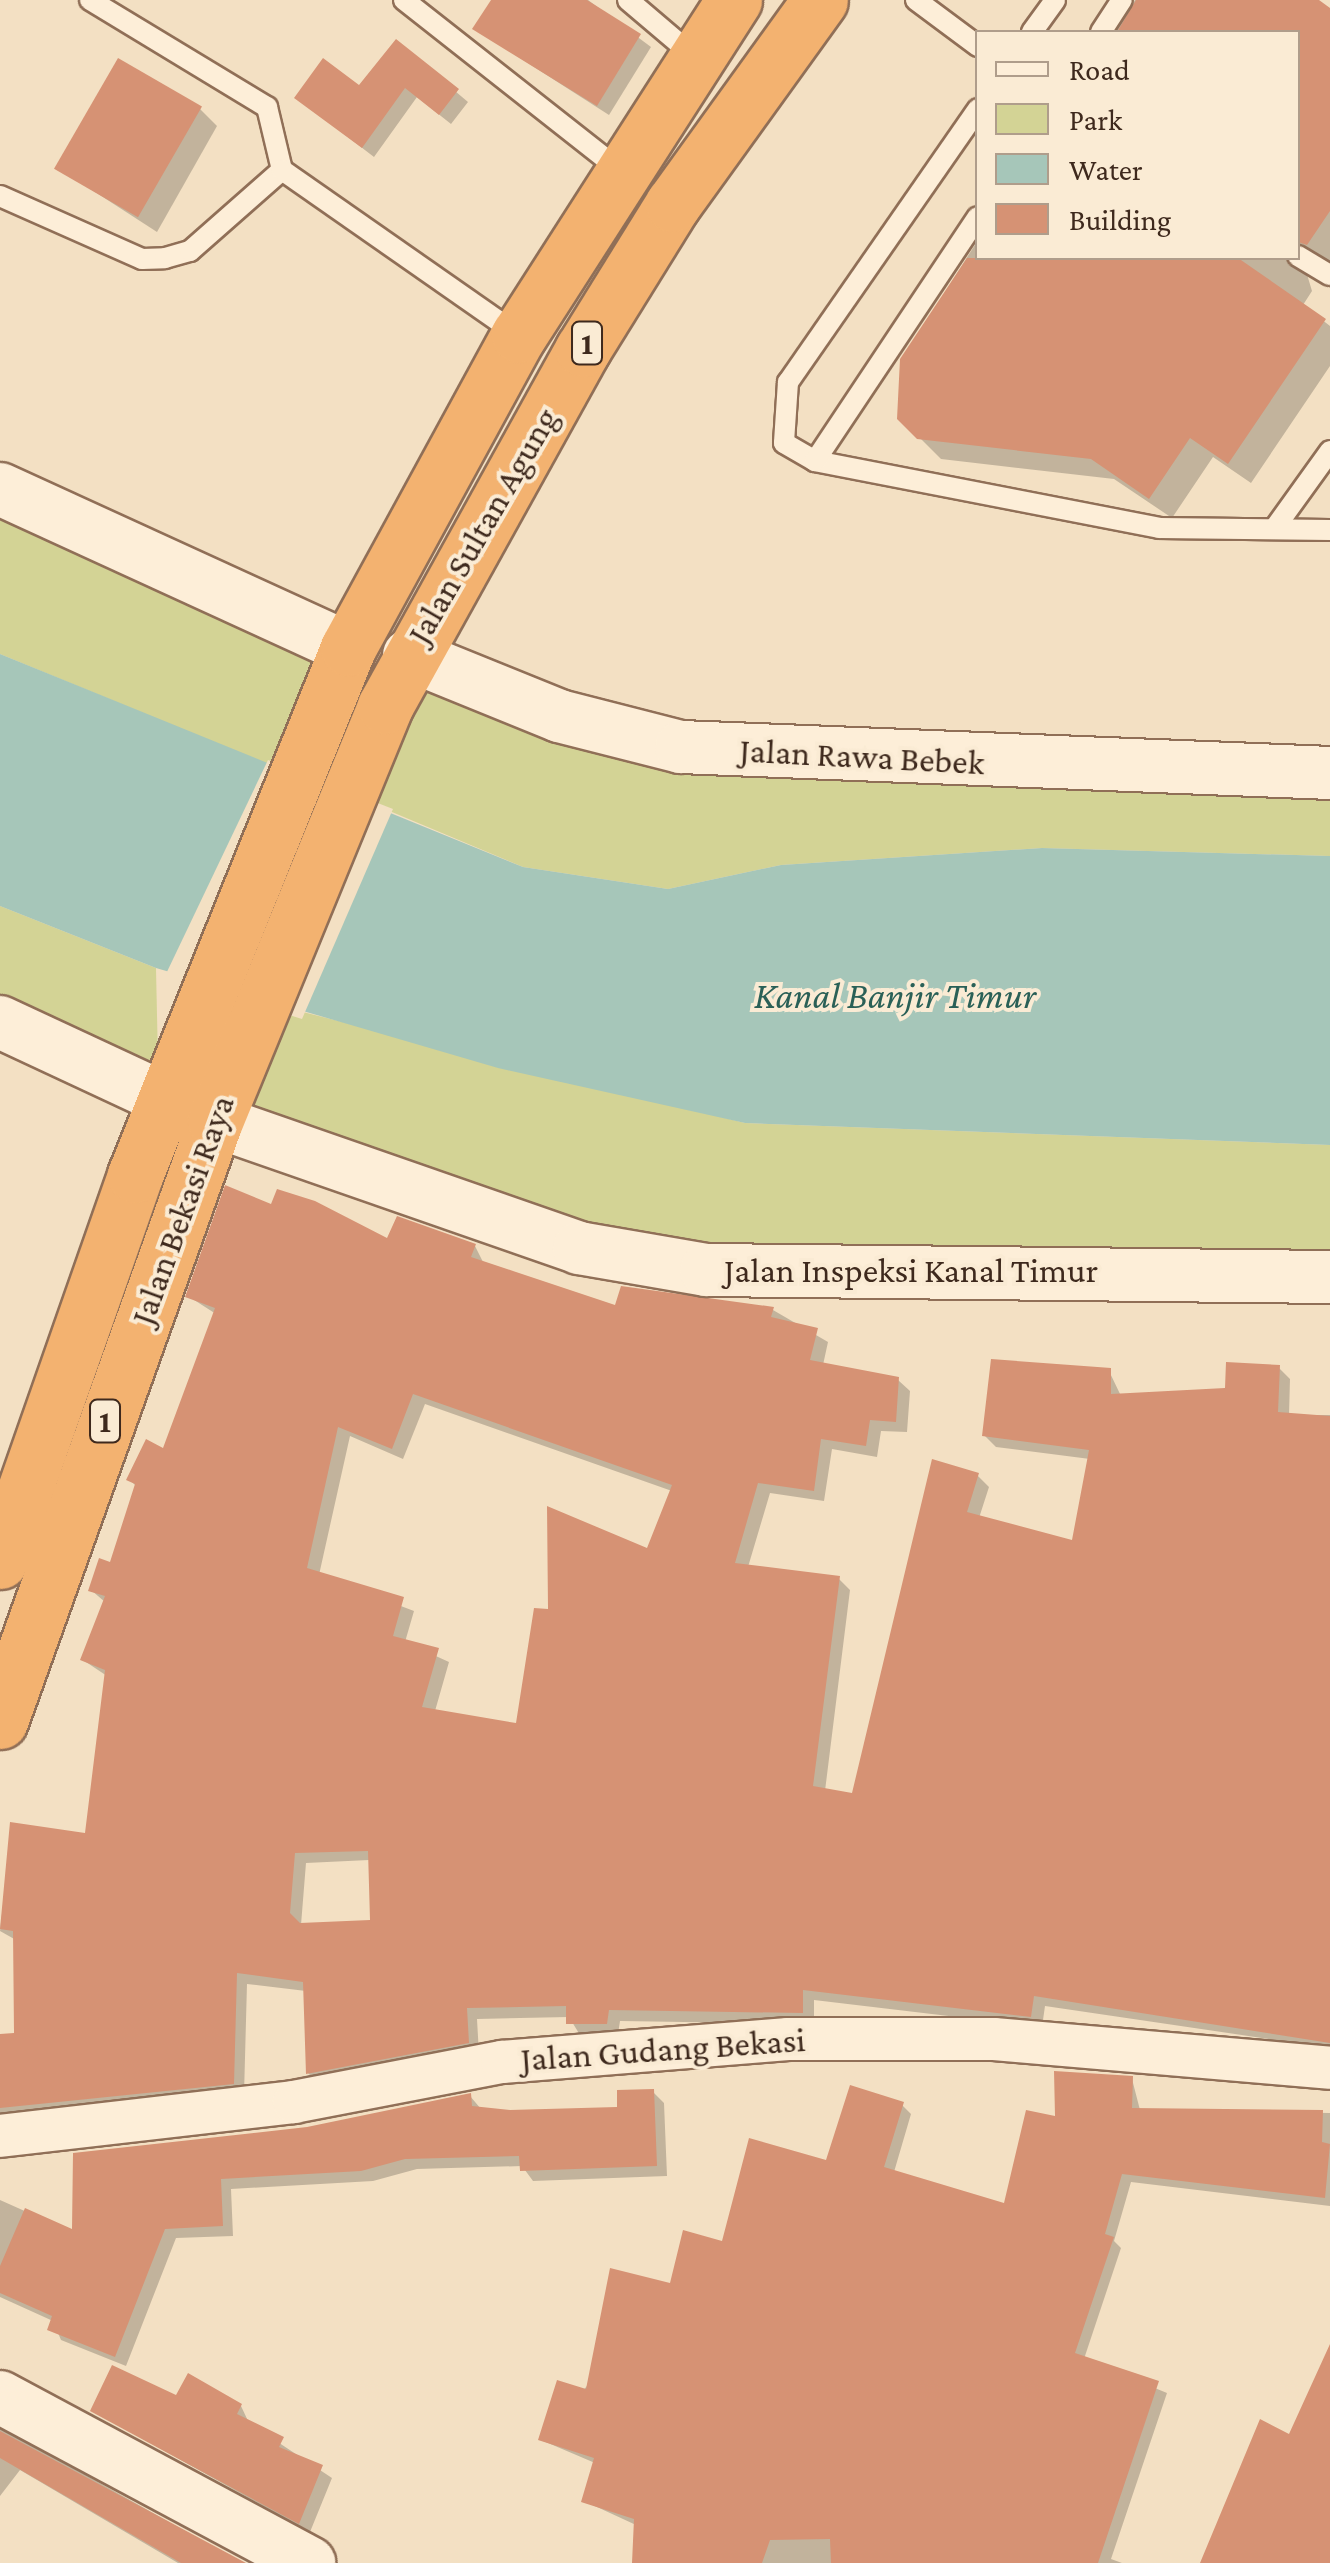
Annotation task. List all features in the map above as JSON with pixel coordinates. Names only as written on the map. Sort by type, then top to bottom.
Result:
[{"type":"highway","name":"Jalan Sultan Agung","points":[[340,668],[519,336],[620,170],[734,0]]},
{"type":"highway","name":"Jalan Sultan Agung","points":[[385,706],[410,655],[673,204],[820,0]]},
{"type":"highway","name":"Jalan Bekasi Raya","points":[[0,1561],[168,1088],[340,668]]},
{"type":"highway","name":"Jalan Bekasi Raya","points":[[0,1721],[222,1103],[385,706]]},
{"type":"street","points":[[0,489],[340,668]]},
{"type":"street","name":"Jalan Rawa Bebek","points":[[410,655],[560,716],[681,747],[1330,774]]},
{"type":"street","points":[[0,1022],[168,1088]]},
{"type":"street","name":"Jalan Inspeksi Kanal Timur","points":[[222,1103],[580,1248],[706,1270],[1330,1278]]},
{"type":"street","name":"Jalan Gudang Bekasi","points":[[0,2136],[294,2102],[502,2062],[788,2039],[994,2039],[1330,2068]]},
{"type":"street","points":[[0,2397],[309,2563]]},
{"type":"lane","points":[[90,0],[267,107],[282,170],[519,336]]},
{"type":"lane","points":[[404,0],[620,170]]},
{"type":"lane","points":[[628,0],[696,57]]},
{"type":"lane","points":[[916,0],[975,44]]},
{"type":"lane","points":[[1034,30],[1056,0]]},
{"type":"lane","points":[[1102,30],[1122,0]]},
{"type":"lane","points":[[975,113],[788,382],[784,443],[815,461],[1159,528],[1330,530]]},
{"type":"lane","points":[[0,196],[142,259],[165,258],[190,251],[282,170]]},
{"type":"lane","points":[[815,461],[975,221]]},
{"type":"lane","points":[[1300,257],[1330,275]]},
{"type":"lane","points":[[1274,529],[1330,450]]},
{"type":"green space","points":[[0,489],[348,648],[300,778],[0,654]]},
{"type":"green space","points":[[409,655],[559,716],[1330,773],[1330,856],[1042,848],[781,865],[668,889],[523,867],[349,794]]},
{"type":"green space","points":[[0,906],[156,968],[158,1061],[60,1049],[0,1022]]},
{"type":"green space","points":[[263,1002],[745,1123],[1330,1145],[1330,1277],[706,1270],[215,1121]]},
{"type":"water","name":"Kanal Banjir Timur","points":[[0,654],[523,867],[668,889],[781,865],[1042,848],[1330,856],[1330,1145],[745,1123],[498,1068],[156,968],[0,906]]},
{"type":"pier","points":[[268,760],[393,809],[302,1019],[165,976]]},
{"type":"building","points":[[491,0],[587,0],[641,34],[597,106],[472,29]]},
{"type":"building","points":[[1136,0],[1319,0],[1330,8],[1330,211],[1307,245],[1300,243],[1300,30],[1118,30]]},
{"type":"building","points":[[396,39],[459,89],[439,115],[405,88],[362,148],[294,98],[323,58],[359,85]]},
{"type":"building","points":[[118,58],[202,106],[138,217],[54,169]]},
{"type":"building","points":[[967,258],[1241,260],[1326,319],[1228,464],[1190,438],[1149,499],[1091,459],[917,439],[897,419],[900,359]]},
{"type":"building","points":[[225,1185],[271,1204],[277,1189],[315,1201],[387,1238],[397,1216],[476,1244],[471,1257],[615,1305],[621,1286],[774,1307],[771,1317],[818,1328],[810,1360],[899,1377],[896,1422],[870,1420],[866,1446],[821,1439],[814,1491],[758,1483],[735,1563],[840,1576],[813,1786],[852,1793],[932,1459],[979,1473],[967,1512],[1072,1540],[1089,1450],[982,1436],[991,1359],[1111,1368],[1111,1394],[1225,1388],[1226,1362],[1280,1365],[1278,1412],[1330,1416],[1330,2043],[1034,1996],[1031,2017],[803,1990],[803,2013],[609,2010],[607,2024],[566,2024],[566,2006],[467,2008],[469,2043],[306,2074],[303,1982],[237,1973],[234,2084],[0,2108],[0,2034],[14,2033],[13,1931],[0,1929],[10,1822],[85,1833],[105,1670],[80,1660],[105,1596],[88,1591],[99,1558],[110,1562],[135,1484],[126,1480],[146,1439],[163,1448],[215,1308],[185,1297]],"holes":[[[413,1394],[672,1485],[647,1548],[547,1506],[548,1609],[534,1608],[516,1723],[422,1707],[439,1648],[393,1636],[404,1597],[307,1568],[338,1427],[392,1449]],[[368,1851],[370,1920],[300,1923],[290,1913],[295,1853]]]},
{"type":"building","points":[[1054,2071],[1133,2076],[1132,2108],[1323,2110],[1322,2142],[1330,2144],[1325,2198],[1122,2174],[1105,2234],[1114,2237],[1075,2353],[1159,2381],[1098,2563],[831,2563],[830,2539],[770,2540],[762,2563],[632,2563],[634,2519],[581,2502],[594,2458],[538,2440],[557,2380],[586,2389],[610,2268],[670,2283],[683,2230],[722,2241],[749,2138],[826,2160],[850,2085],[904,2102],[884,2167],[1004,2203],[1026,2110],[1055,2116]]},
{"type":"building","points":[[654,2089],[657,2166],[520,2171],[519,2156],[405,2159],[361,2171],[221,2179],[223,2226],[165,2229],[115,2357],[47,2330],[52,2316],[0,2293],[0,2266],[25,2208],[72,2229],[73,2153],[307,2127],[471,2093],[472,2106],[510,2110],[617,2107],[617,2090]]},
{"type":"building","points":[[1330,2344],[1330,2563],[1200,2563],[1260,2419],[1289,2434]]},
{"type":"building","points":[[112,2365],[176,2395],[188,2373],[242,2404],[237,2414],[284,2437],[279,2447],[323,2465],[299,2524],[90,2411]]},
{"type":"building","points":[[0,2431],[246,2563],[181,2563],[0,2458]]}]
